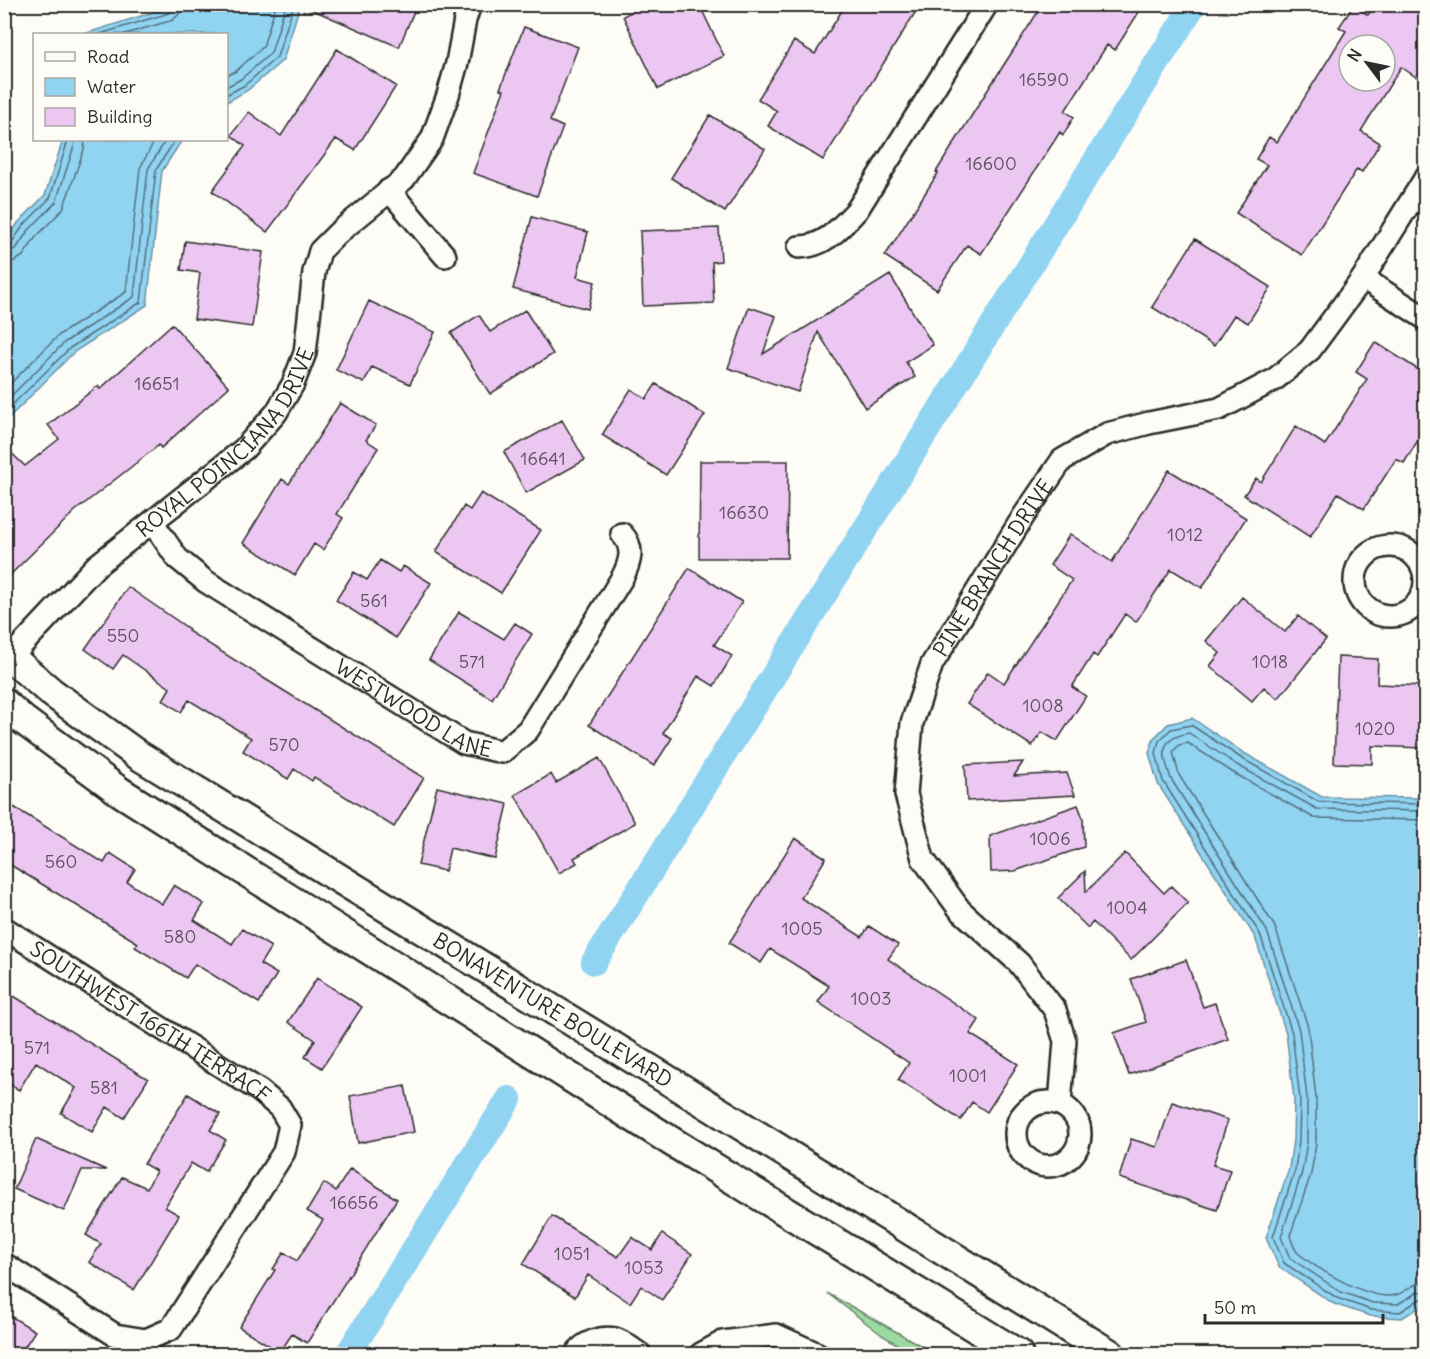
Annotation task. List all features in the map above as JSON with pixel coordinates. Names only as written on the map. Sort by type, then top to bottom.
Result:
[{"type":"main road","name":"BONAVENTURE BOULEVARD","points":[[7,658],[138,755],[1110,1354]]},
{"type":"main road","points":[[4,703],[23,720],[119,791],[655,1131],[1018,1354]]},
{"type":"street","name":"ROYAL POINCIANA DRIVE","points":[[7,658],[96,566],[244,449],[276,413],[293,384],[305,353],[314,273],[320,251],[338,232],[404,179],[432,139],[448,95],[470,4]]},
{"type":"street","points":[[800,247],[817,244],[829,238],[856,210],[984,5]]},
{"type":"street","name":"PINE BRANCH DRIVE","points":[[1060,1104],[1065,1041],[1055,1010],[1019,963],[960,910],[922,859],[906,794],[912,723],[932,663],[1023,517],[1062,460],[1107,434],[1149,423],[1219,410],[1274,380],[1310,350],[1364,278],[1425,177]]},
{"type":"street","points":[[389,190],[445,256]]},
{"type":"street","points":[[1364,278],[1425,319]]},
{"type":"street","name":"WESTWOOD LANE","points":[[153,523],[177,558],[205,581],[464,743],[502,752],[528,730],[622,578],[630,558],[630,546],[622,534]]},
{"type":"street","name":"SOUTHWEST 166TH TERRACE","points":[[4,928],[260,1091],[280,1108],[290,1125],[284,1152],[171,1329],[146,1340],[115,1335],[4,1264]]},
{"type":"street","points":[[701,1354],[723,1342],[776,1335],[818,1354]]},
{"type":"street","points":[[576,1354],[579,1349],[596,1340],[616,1339],[640,1354]]},
{"type":"green space","points":[[827,1293],[936,1354],[913,1354],[882,1335]]},
{"type":"water","points":[[176,4],[300,5],[283,60],[248,90],[228,101],[228,33],[87,33]]},
{"type":"water","points":[[63,141],[181,141],[162,171],[147,305],[74,352],[5,422],[5,244],[18,223],[45,195]]},
{"type":"water","points":[[1192,718],[1244,753],[1322,797],[1425,798],[1426,1303],[1402,1318],[1370,1316],[1334,1304],[1279,1267],[1266,1238],[1289,1168],[1293,1140],[1294,1099],[1286,1033],[1255,937],[1158,784],[1149,753],[1154,738],[1168,724]]},
{"type":"building","points":[[299,4],[417,4],[399,47]]},
{"type":"building","points":[[646,4],[699,4],[724,56],[658,89],[623,16]]},
{"type":"building","points":[[846,4],[901,4],[915,13],[823,160],[768,126],[777,111],[758,99],[794,41],[815,54]]},
{"type":"building","points":[[1043,4],[1144,4],[1115,50],[1107,45],[1065,111],[1074,117],[1063,135],[1060,132],[981,254],[967,245],[937,290],[885,256]]},
{"type":"building","points":[[1375,4],[1425,4],[1425,63],[1416,77],[1401,67],[1397,73],[1397,33],[1345,33],[1346,31],[1339,27],[1354,5],[1368,15]]},
{"type":"building","points":[[524,27],[578,47],[550,121],[563,127],[537,196],[473,173],[504,90],[500,89]]},
{"type":"building","points":[[1337,45],[1337,93],[1385,93],[1361,131],[1380,143],[1362,172],[1357,169],[1302,255],[1236,213],[1267,165],[1256,159],[1269,137],[1277,142]]},
{"type":"building","points":[[337,49],[396,86],[355,150],[336,139],[267,232],[212,191],[245,146],[231,135],[249,112],[281,136]]},
{"type":"building","points":[[710,115],[765,149],[725,212],[671,178]]},
{"type":"building","points":[[532,217],[588,232],[577,277],[595,282],[588,309],[513,289]]},
{"type":"building","points":[[719,228],[721,261],[712,262],[714,303],[643,306],[640,231]]},
{"type":"building","points":[[1195,239],[1271,287],[1248,323],[1234,315],[1214,346],[1152,307]]},
{"type":"building","points":[[185,241],[263,252],[252,327],[194,319],[200,273],[181,270]]},
{"type":"building","points":[[890,275],[933,345],[906,362],[915,377],[865,408],[818,332],[798,392],[728,368],[749,307],[776,316],[763,354]]},
{"type":"building","points":[[369,301],[435,332],[410,384],[372,367],[364,383],[336,370]]},
{"type":"building","points":[[525,310],[553,354],[490,394],[451,333],[479,315],[490,332]]},
{"type":"building","points":[[172,324],[229,387],[161,448],[159,445],[75,511],[4,581],[4,446],[25,466],[59,439],[48,425],[98,386],[100,389]]},
{"type":"building","points":[[1375,342],[1425,374],[1425,429],[1404,463],[1396,459],[1364,509],[1338,493],[1310,537],[1244,495],[1256,478],[1261,482],[1296,426],[1325,445],[1367,379],[1356,372]]},
{"type":"building","points":[[656,384],[705,415],[666,475],[602,435],[631,389],[646,399]]},
{"type":"building","points":[[340,403],[376,425],[366,440],[378,448],[337,514],[343,518],[323,550],[314,544],[295,575],[243,543],[282,479],[289,484]]},
{"type":"building","points":[[562,420],[585,460],[526,493],[504,452]]},
{"type":"building","points":[[700,461],[788,461],[787,558],[699,558]]},
{"type":"building","points":[[1169,470],[1246,518],[1202,588],[1171,569],[1136,622],[1125,614],[1097,657],[1093,654],[1072,687],[1086,696],[1057,741],[1042,732],[1032,746],[967,704],[988,672],[1004,683],[1072,580],[1050,565],[1070,534],[1112,562]]},
{"type":"building","points":[[481,493],[541,530],[501,593],[436,552],[464,506],[470,510]]},
{"type":"building","points":[[380,560],[399,572],[403,566],[431,583],[396,638],[336,600],[354,572],[367,580]]},
{"type":"building","points":[[689,568],[742,602],[714,645],[732,656],[714,686],[698,676],[663,733],[672,738],[654,766],[589,725]]},
{"type":"building","points":[[128,587],[189,629],[188,631],[424,778],[394,827],[314,777],[312,781],[294,769],[288,779],[243,751],[251,738],[189,700],[181,712],[163,700],[170,688],[123,655],[113,669],[85,649]]},
{"type":"building","points":[[1242,597],[1285,632],[1298,616],[1326,639],[1278,699],[1264,687],[1252,701],[1210,666],[1220,653],[1206,641]]},
{"type":"building","points":[[459,612],[504,639],[515,623],[532,634],[492,699],[429,660]]},
{"type":"building","points":[[1338,657],[1378,659],[1377,684],[1425,686],[1424,748],[1372,746],[1372,764],[1334,763]]},
{"type":"building","points":[[599,758],[635,823],[574,858],[577,863],[559,873],[515,795],[551,774],[556,783]]},
{"type":"building","points":[[1023,762],[1014,776],[1067,773],[1075,795],[967,801],[965,765]]},
{"type":"building","points":[[437,787],[508,804],[495,859],[450,848],[445,871],[418,865]]},
{"type":"building","points":[[4,801],[104,863],[110,853],[135,869],[127,882],[162,904],[174,885],[204,904],[194,920],[232,944],[242,929],[271,947],[260,964],[277,974],[259,1003],[195,964],[186,978],[135,947],[138,943],[4,861]]},
{"type":"building","points":[[1078,805],[1083,818],[1084,847],[1015,871],[991,872],[990,836]]},
{"type":"building","points":[[795,838],[826,858],[801,898],[862,937],[869,926],[898,945],[888,959],[979,1020],[970,1034],[1018,1064],[987,1112],[972,1102],[961,1120],[898,1080],[909,1063],[818,1002],[829,986],[770,949],[761,963],[729,943]]},
{"type":"building","points":[[1125,853],[1164,893],[1171,886],[1188,903],[1131,960],[1093,922],[1088,928],[1058,898],[1085,871],[1086,892]]},
{"type":"building","points":[[1186,960],[1203,1007],[1215,1003],[1228,1039],[1129,1075],[1114,1033],[1146,1022],[1131,979]]},
{"type":"building","points":[[317,978],[362,1007],[322,1068],[305,1057],[315,1040],[288,1022]]},
{"type":"building","points":[[4,990],[148,1079],[124,1118],[107,1107],[92,1132],[61,1113],[76,1088],[36,1062],[19,1090],[4,1081]]},
{"type":"building","points":[[405,1086],[414,1132],[358,1143],[350,1096]]},
{"type":"building","points":[[188,1094],[220,1114],[210,1130],[226,1140],[206,1172],[191,1163],[165,1207],[179,1215],[134,1290],[89,1262],[101,1244],[86,1235],[122,1177],[147,1188],[156,1171],[144,1164]]},
{"type":"building","points":[[1172,1102],[1228,1120],[1213,1165],[1230,1170],[1217,1210],[1119,1178],[1131,1139],[1157,1147]]},
{"type":"building","points":[[36,1139],[106,1170],[82,1170],[64,1211],[14,1189]]},
{"type":"building","points":[[350,1169],[397,1199],[307,1343],[292,1334],[280,1352],[239,1327],[284,1252],[297,1261],[323,1220],[307,1211],[324,1183],[336,1191]]},
{"type":"building","points":[[552,1216],[618,1257],[632,1237],[652,1250],[662,1234],[692,1254],[662,1300],[641,1286],[630,1303],[588,1275],[575,1297],[523,1264]]},
{"type":"building","points":[[4,1312],[35,1331],[20,1354],[4,1354]]},
{"type":"waterway","points":[[594,962],[1194,4]]},
{"type":"waterway","points":[[348,1354],[509,1099]]}]
